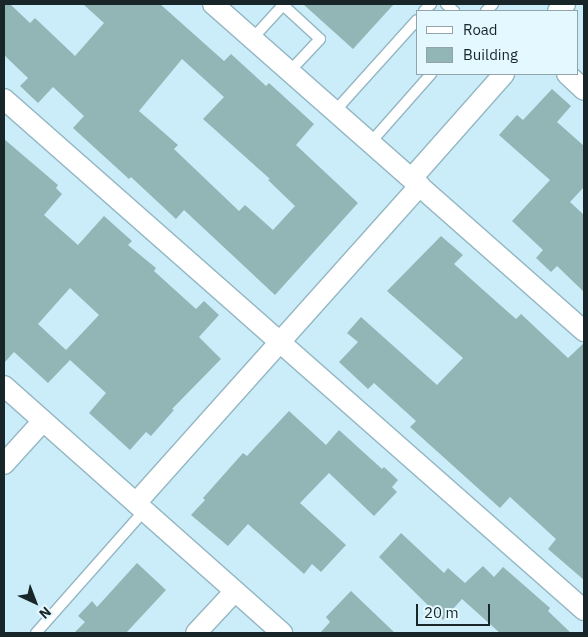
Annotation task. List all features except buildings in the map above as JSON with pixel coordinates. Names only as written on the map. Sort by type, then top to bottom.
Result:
[{"type":"street","points":[[213,4],[584,331]]},
{"type":"street","points":[[140,507],[416,182],[503,75]]},
{"type":"street","points":[[567,75],[584,90]]},
{"type":"street","points":[[4,99],[584,610]]},
{"type":"street","points":[[4,386],[282,633]]},
{"type":"street","points":[[4,464],[42,420]]},
{"type":"street","points":[[196,633],[235,591]]},
{"type":"lane","points":[[252,39],[284,5],[320,39],[290,71]]},
{"type":"lane","points":[[335,111],[416,21]]},
{"type":"lane","points":[[371,142],[430,75]]},
{"type":"lane","points":[[36,633],[140,507]]}]
